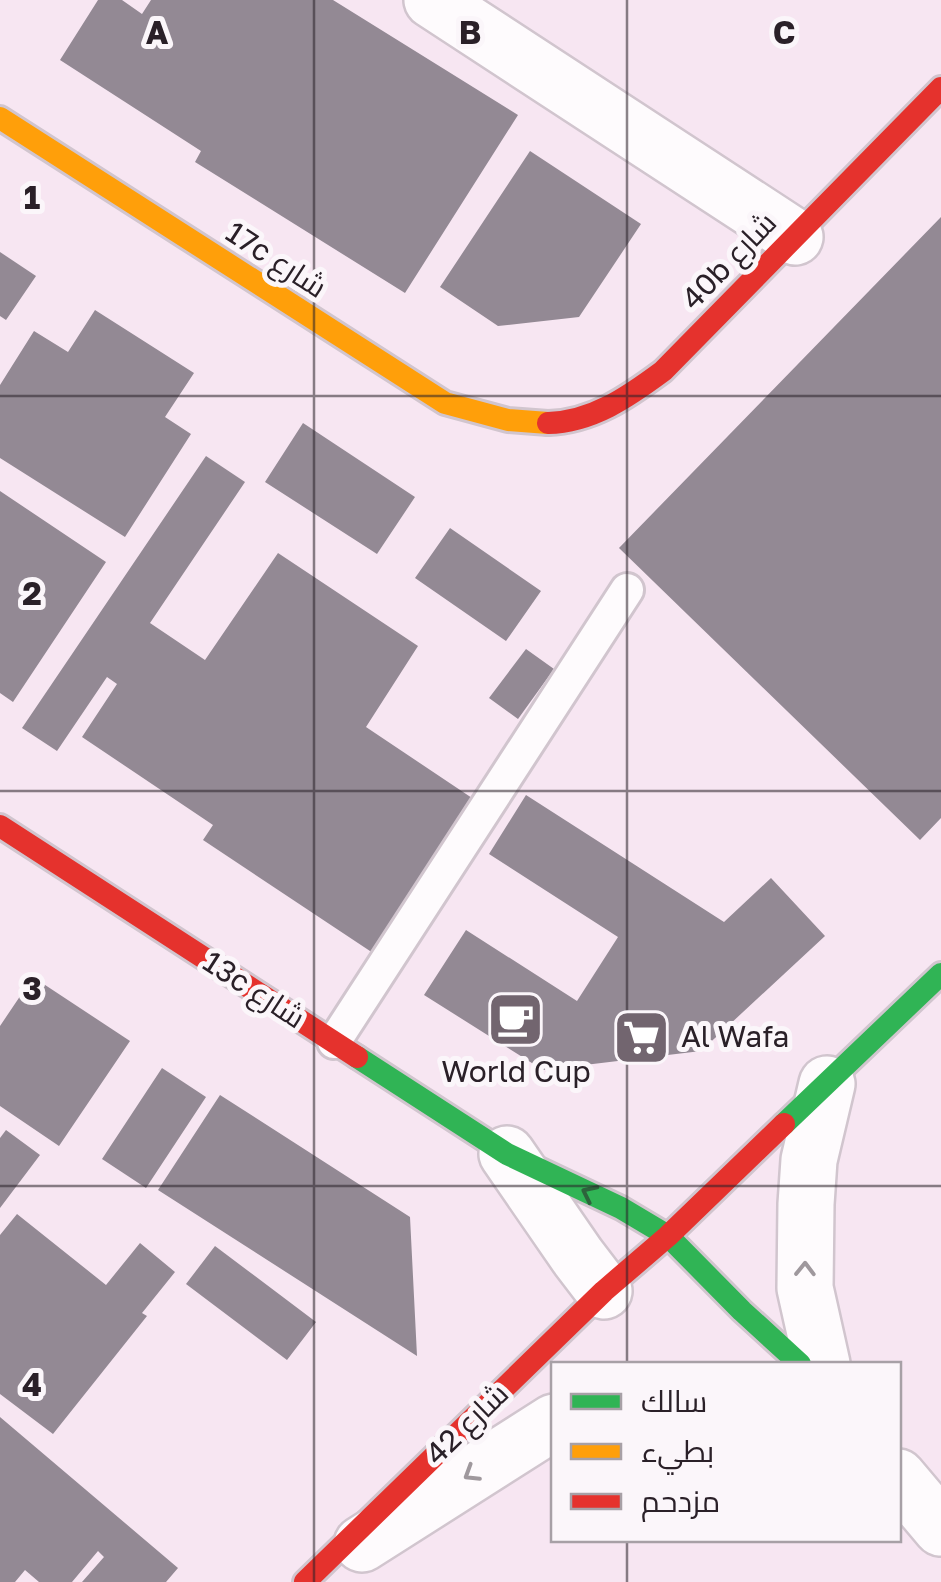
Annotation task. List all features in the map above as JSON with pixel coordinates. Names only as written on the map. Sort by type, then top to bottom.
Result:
[{"type":"street","points":[[432,0],[794,237]]},
{"type":"street","name":"40b شارع","points":[[531,425],[564,424],[598,414],[631,396],[663,371],[941,88]]},
{"type":"street","name":"17c شارع","points":[[0,118],[445,403],[487,417],[531,425]]},
{"type":"street","name":"13c شارع","points":[[0,826],[508,1154],[621,1208],[668,1236]]},
{"type":"street","name":"شارع 42","points":[[309,1578],[604,1290],[668,1236],[941,974]]},
{"type":"street","points":[[822,1362],[805,1288],[806,1204],[809,1160],[827,1084]]},
{"type":"street","name":"13c شارع","points":[[508,1154],[604,1290]]},
{"type":"street","points":[[668,1236],[798,1362]]},
{"type":"street","name":"شارع 42","points":[[309,1578],[551,1424]]},
{"type":"lane","points":[[334,1042],[627,590]]},
{"type":"building","points":[[98,0],[122,0],[142,14],[151,0],[333,0],[518,115],[405,293],[195,162],[201,151],[60,60]]},
{"type":"building","points":[[530,151],[641,224],[579,317],[498,326],[440,287]]},
{"type":"building","points":[[941,217],[941,818],[920,840],[619,548]]},
{"type":"building","points":[[0,252],[36,276],[6,320],[0,316]]},
{"type":"building","points":[[95,310],[194,373],[165,417],[191,434],[125,537],[0,458],[0,385],[34,331],[68,352]]},
{"type":"building","points":[[303,423],[415,497],[377,554],[265,482]]},
{"type":"building","points":[[206,456],[245,482],[150,623],[205,660],[278,553],[418,646],[366,727],[475,800],[373,953],[203,840],[213,825],[82,737],[117,684],[107,677],[57,751],[22,728]]},
{"type":"building","points":[[0,491],[106,562],[13,702],[0,693]]},
{"type":"building","points":[[450,528],[541,591],[506,641],[415,578]]},
{"type":"building","points":[[526,649],[554,669],[518,719],[489,698]]},
{"type":"building","points":[[526,795],[724,922],[771,878],[825,936],[701,1051],[543,1070],[424,995],[466,930],[577,1001],[618,937],[489,854]]},
{"type":"building","points":[[33,977],[130,1041],[59,1146],[0,1106],[0,1026]]},
{"type":"building","points":[[162,1068],[206,1097],[146,1188],[102,1159]]},
{"type":"building","points":[[220,1095],[410,1217],[417,1356],[158,1190]]},
{"type":"building","points":[[6,1130],[40,1155],[0,1208],[0,1138]]},
{"type":"building","points":[[17,1214],[106,1285],[140,1243],[175,1272],[142,1313],[147,1316],[53,1434],[0,1394],[0,1235]]},
{"type":"building","points":[[215,1246],[316,1322],[287,1360],[186,1284]]},
{"type":"building","points":[[0,1417],[178,1568],[166,1582],[82,1582],[104,1557],[98,1551],[72,1582],[39,1582],[25,1570],[15,1582],[0,1582]]},
{"type":"traffic: fast","points":[[784,1124],[941,974]]},
{"type":"traffic: fast","points":[[357,1057],[507,1154],[621,1208],[668,1236],[798,1362]]},
{"type":"traffic: slow","points":[[0,118],[445,403],[508,420],[548,423]]},
{"type":"traffic: jam","points":[[548,423],[594,413],[623,399],[663,371],[941,88]]},
{"type":"traffic: jam","points":[[0,826],[357,1057]]},
{"type":"traffic: jam","points":[[305,1582],[604,1291],[668,1236],[784,1124]]},
{"type":"place","name":"World Cup","points":[[516,1020]]},
{"type":"place","name":"Al Wafa","points":[[642,1037]]}]
